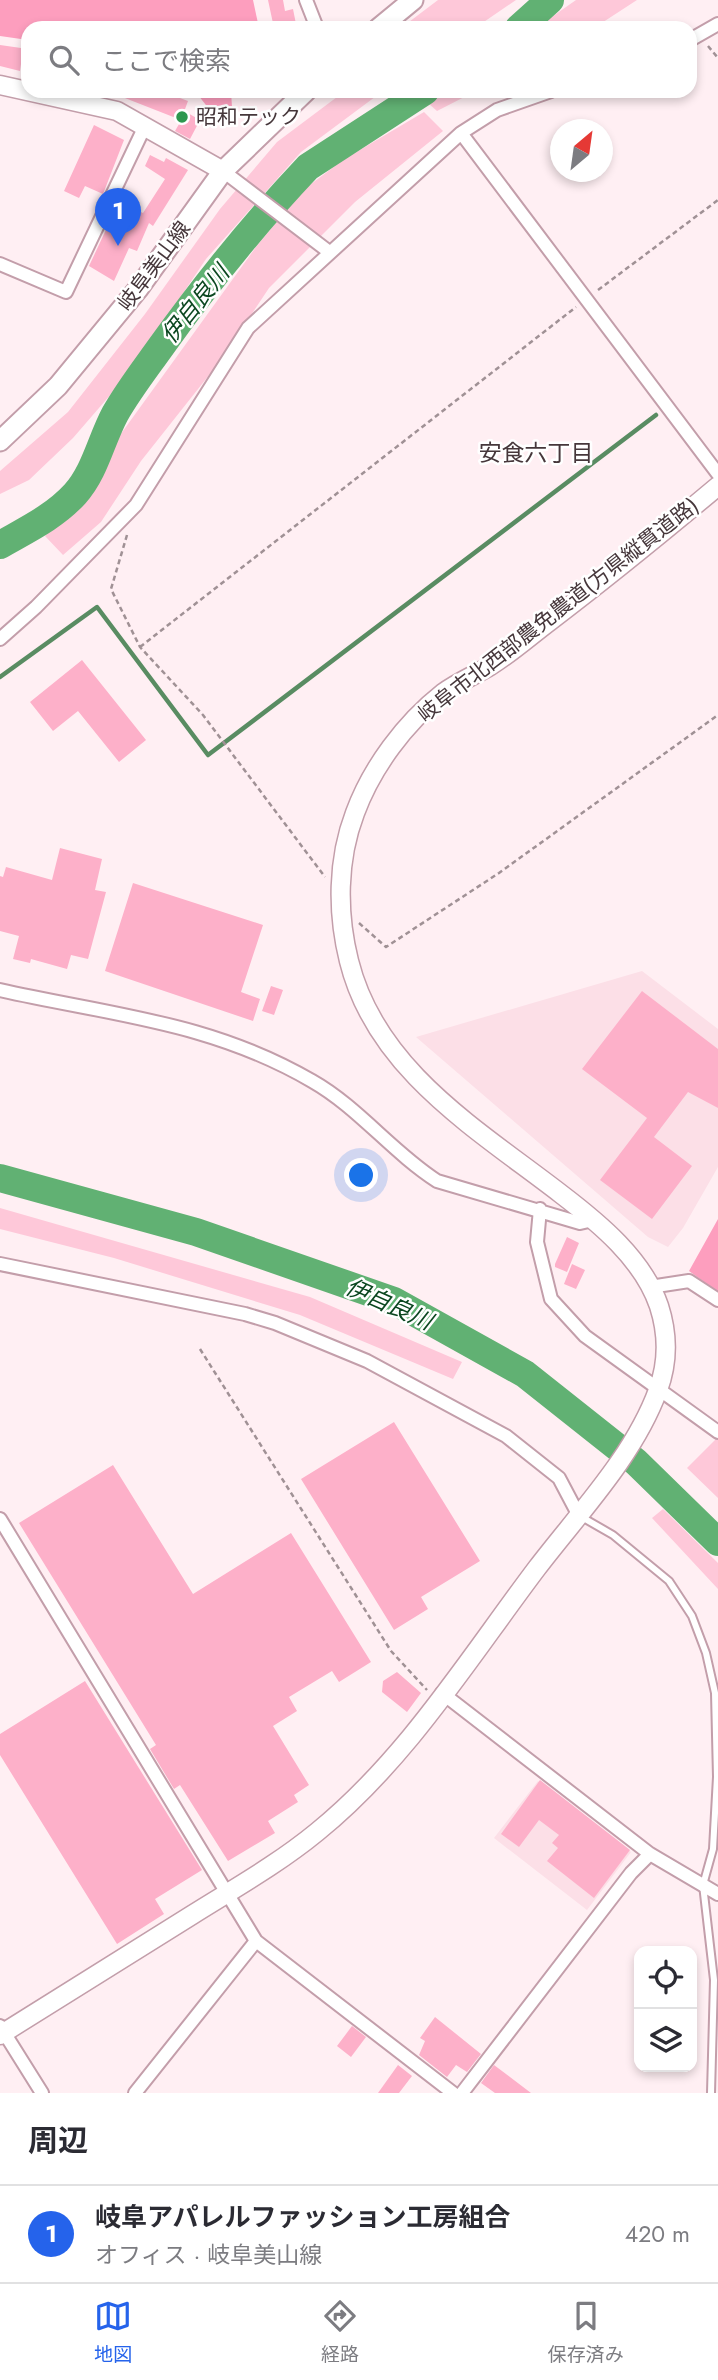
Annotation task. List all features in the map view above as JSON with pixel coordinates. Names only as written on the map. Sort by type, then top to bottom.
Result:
[{"type":"main road","points":[[388,21],[413,0]]},
{"type":"main road","name":"岐阜美山線","points":[[0,441],[58,386],[138,289],[223,171],[299,98]]},
{"type":"street","points":[[306,0],[314,21]]},
{"type":"street","points":[[697,37],[718,23]]},
{"type":"street","points":[[0,85],[21,90]]},
{"type":"street","points":[[58,98],[117,111],[145,126],[223,171],[323,249]]},
{"type":"street","points":[[0,639],[36,607],[136,505],[248,328],[323,249],[461,133],[497,110],[531,98]]},
{"type":"street","points":[[0,264],[66,292],[145,126]]},
{"type":"street","points":[[461,133],[718,474]]},
{"type":"street","name":"岐阜市北西部農免農道(方県縦貫道路)","points":[[582,1509],[619,1461],[659,1389],[666,1364],[665,1332],[658,1303],[626,1251],[593,1220],[451,1109],[402,1065],[373,1026],[353,979],[341,932],[340,902],[344,857],[355,813],[377,768],[405,729],[443,693],[513,649],[631,559],[718,486]]},
{"type":"street","points":[[0,990],[94,1011],[144,1017],[192,1029],[246,1048],[313,1081],[417,1168],[437,1181],[540,1209],[580,1223],[593,1220]]},
{"type":"street","points":[[540,1209],[537,1242],[551,1299],[585,1336],[718,1432]]},
{"type":"street","points":[[0,1264],[245,1314],[275,1323],[367,1361],[506,1436],[559,1478],[582,1509],[439,1697],[356,1799],[269,1868],[1,2031],[42,2093]]},
{"type":"street","points":[[650,1287],[688,1280],[718,1300]]},
{"type":"street","points":[[0,1519],[256,1941],[453,2093]]},
{"type":"street","points":[[439,1697],[650,1854],[718,1894]]},
{"type":"street","points":[[462,2093],[631,1873],[650,1854]]},
{"type":"street","points":[[135,2093],[256,1941]]},
{"type":"lane","points":[[582,1509],[669,1581],[692,1616],[706,1653],[715,1693],[718,1777],[713,1849],[703,1885],[714,1980],[712,2093]]},
{"type":"path","points":[[697,40],[718,58]]},
{"type":"path","points":[[140,648],[718,200]]},
{"type":"path","points":[[136,505],[111,589],[140,648],[204,715],[340,902],[386,947],[499,873],[718,715]]},
{"type":"path","points":[[200,1349],[391,1651],[439,1697]]},
{"type":"shaded area","points":[[0,0],[253,0],[258,21],[21,21],[21,39],[0,36]]},
{"type":"shaded area","points":[[438,0],[516,0],[485,21],[410,21]]},
{"type":"shaded area","points":[[576,0],[637,0],[605,21],[546,21]]},
{"type":"shaded area","points":[[200,98],[231,98],[232,107],[209,109]]},
{"type":"shaded area","points":[[336,98],[374,98],[301,152],[206,259],[131,371],[73,438],[29,480],[0,494],[0,471],[68,412],[145,314],[220,209],[277,142]]},
{"type":"shaded area","points":[[435,98],[462,98],[437,111],[428,103]]},
{"type":"shaded area","points":[[424,112],[443,131],[355,202],[269,288],[221,360],[141,461],[101,522],[63,555],[45,536],[84,495],[115,442],[256,247],[303,190],[343,160]]},
{"type":"shaded area","points":[[642,971],[718,1029],[718,1167],[683,1228],[668,1247],[648,1237],[416,1037]]},
{"type":"shaded area","points":[[0,1208],[310,1297],[462,1362],[453,1379],[300,1315],[114,1258],[0,1229]]},
{"type":"shaded area","points":[[718,1219],[718,1292],[689,1271]]},
{"type":"shaded area","points":[[717,1438],[718,1440],[718,1498],[687,1468]]},
{"type":"shaded area","points":[[663,1509],[718,1563],[718,1589],[652,1518]]},
{"type":"shaded area","points":[[538,1781],[631,1852],[587,1910],[494,1838]]},
{"type":"building","points":[[268,0],[283,0],[285,11],[293,9],[295,21],[272,21]]},
{"type":"building","points":[[0,45],[21,48],[20,71],[0,66]]},
{"type":"building","points":[[125,98],[180,98],[188,101],[181,120]]},
{"type":"building","points":[[186,112],[200,120],[190,139],[175,131]]},
{"type":"building","points":[[94,125],[124,140],[103,194],[85,186],[79,198],[64,191]]},
{"type":"building","points":[[150,155],[164,162],[166,158],[188,170],[153,226],[149,223],[137,251],[129,248],[114,281],[89,266],[119,202],[143,213],[165,179],[145,166]]},
{"type":"building","points":[[82,660],[146,740],[119,762],[78,711],[53,731],[30,702]]},
{"type":"building","points":[[60,848],[102,859],[95,890],[106,892],[88,959],[71,955],[67,969],[31,959],[30,963],[13,959],[19,936],[0,931],[0,876],[3,877],[6,867],[52,880]]},
{"type":"building","points":[[133,883],[263,925],[241,992],[260,999],[253,1021],[105,971]]},
{"type":"building","points":[[271,986],[283,990],[274,1015],[262,1011]]},
{"type":"building","points":[[642,991],[718,1049],[718,1108],[688,1092],[654,1137],[692,1166],[652,1219],[600,1180],[647,1118],[582,1069]]},
{"type":"building","points":[[567,1237],[579,1243],[567,1272],[555,1267],[555,1264]]},
{"type":"building","points":[[572,1264],[585,1270],[576,1289],[564,1284]]},
{"type":"building","points":[[394,1422],[480,1561],[421,1597],[428,1609],[394,1630],[301,1479]]},
{"type":"building","points":[[113,1465],[193,1594],[291,1533],[371,1662],[339,1682],[332,1671],[289,1697],[297,1711],[273,1726],[309,1785],[294,1795],[298,1802],[268,1821],[275,1833],[228,1861],[180,1785],[174,1789],[150,1749],[156,1745],[19,1523]]},
{"type":"building","points":[[397,1672],[421,1693],[407,1712],[382,1692],[383,1681]]},
{"type":"building","points":[[85,1681],[202,1870],[155,1899],[164,1914],[117,1944],[0,1755],[0,1734]]},
{"type":"building","points":[[540,1780],[630,1850],[594,1898],[547,1861],[558,1848],[552,1843],[559,1835],[539,1820],[519,1847],[501,1834]]},
{"type":"building","points":[[435,2017],[481,2054],[467,2072],[456,2065],[447,2077],[419,2055],[425,2041],[420,2038]]},
{"type":"building","points":[[352,2026],[366,2037],[351,2057],[337,2046]]},
{"type":"building","points":[[398,2065],[412,2076],[399,2093],[378,2093]]},
{"type":"building","points":[[494,2065],[531,2093],[495,2093],[481,2083]]},
{"type":"waterway","name":"伊自良川","points":[[527,21],[550,0]]},
{"type":"waterway","name":"伊自良川","points":[[0,545],[49,516],[75,494],[93,466],[115,414],[137,380],[231,255],[308,167],[414,98]]},
{"type":"waterway","points":[[0,677],[97,607],[208,755],[656,415]]},
{"type":"waterway","name":"伊自良川","points":[[0,1178],[196,1232],[394,1301],[525,1374],[636,1462],[718,1542]]},
{"type":"place","name":"昭和テック","points":[[182,117]]},
{"type":"place","name":"岐阜アパレルファッション工房組合","points":[[118,246]]},
{"type":"district","name":"安食六丁目","points":[[536,453]]}]
